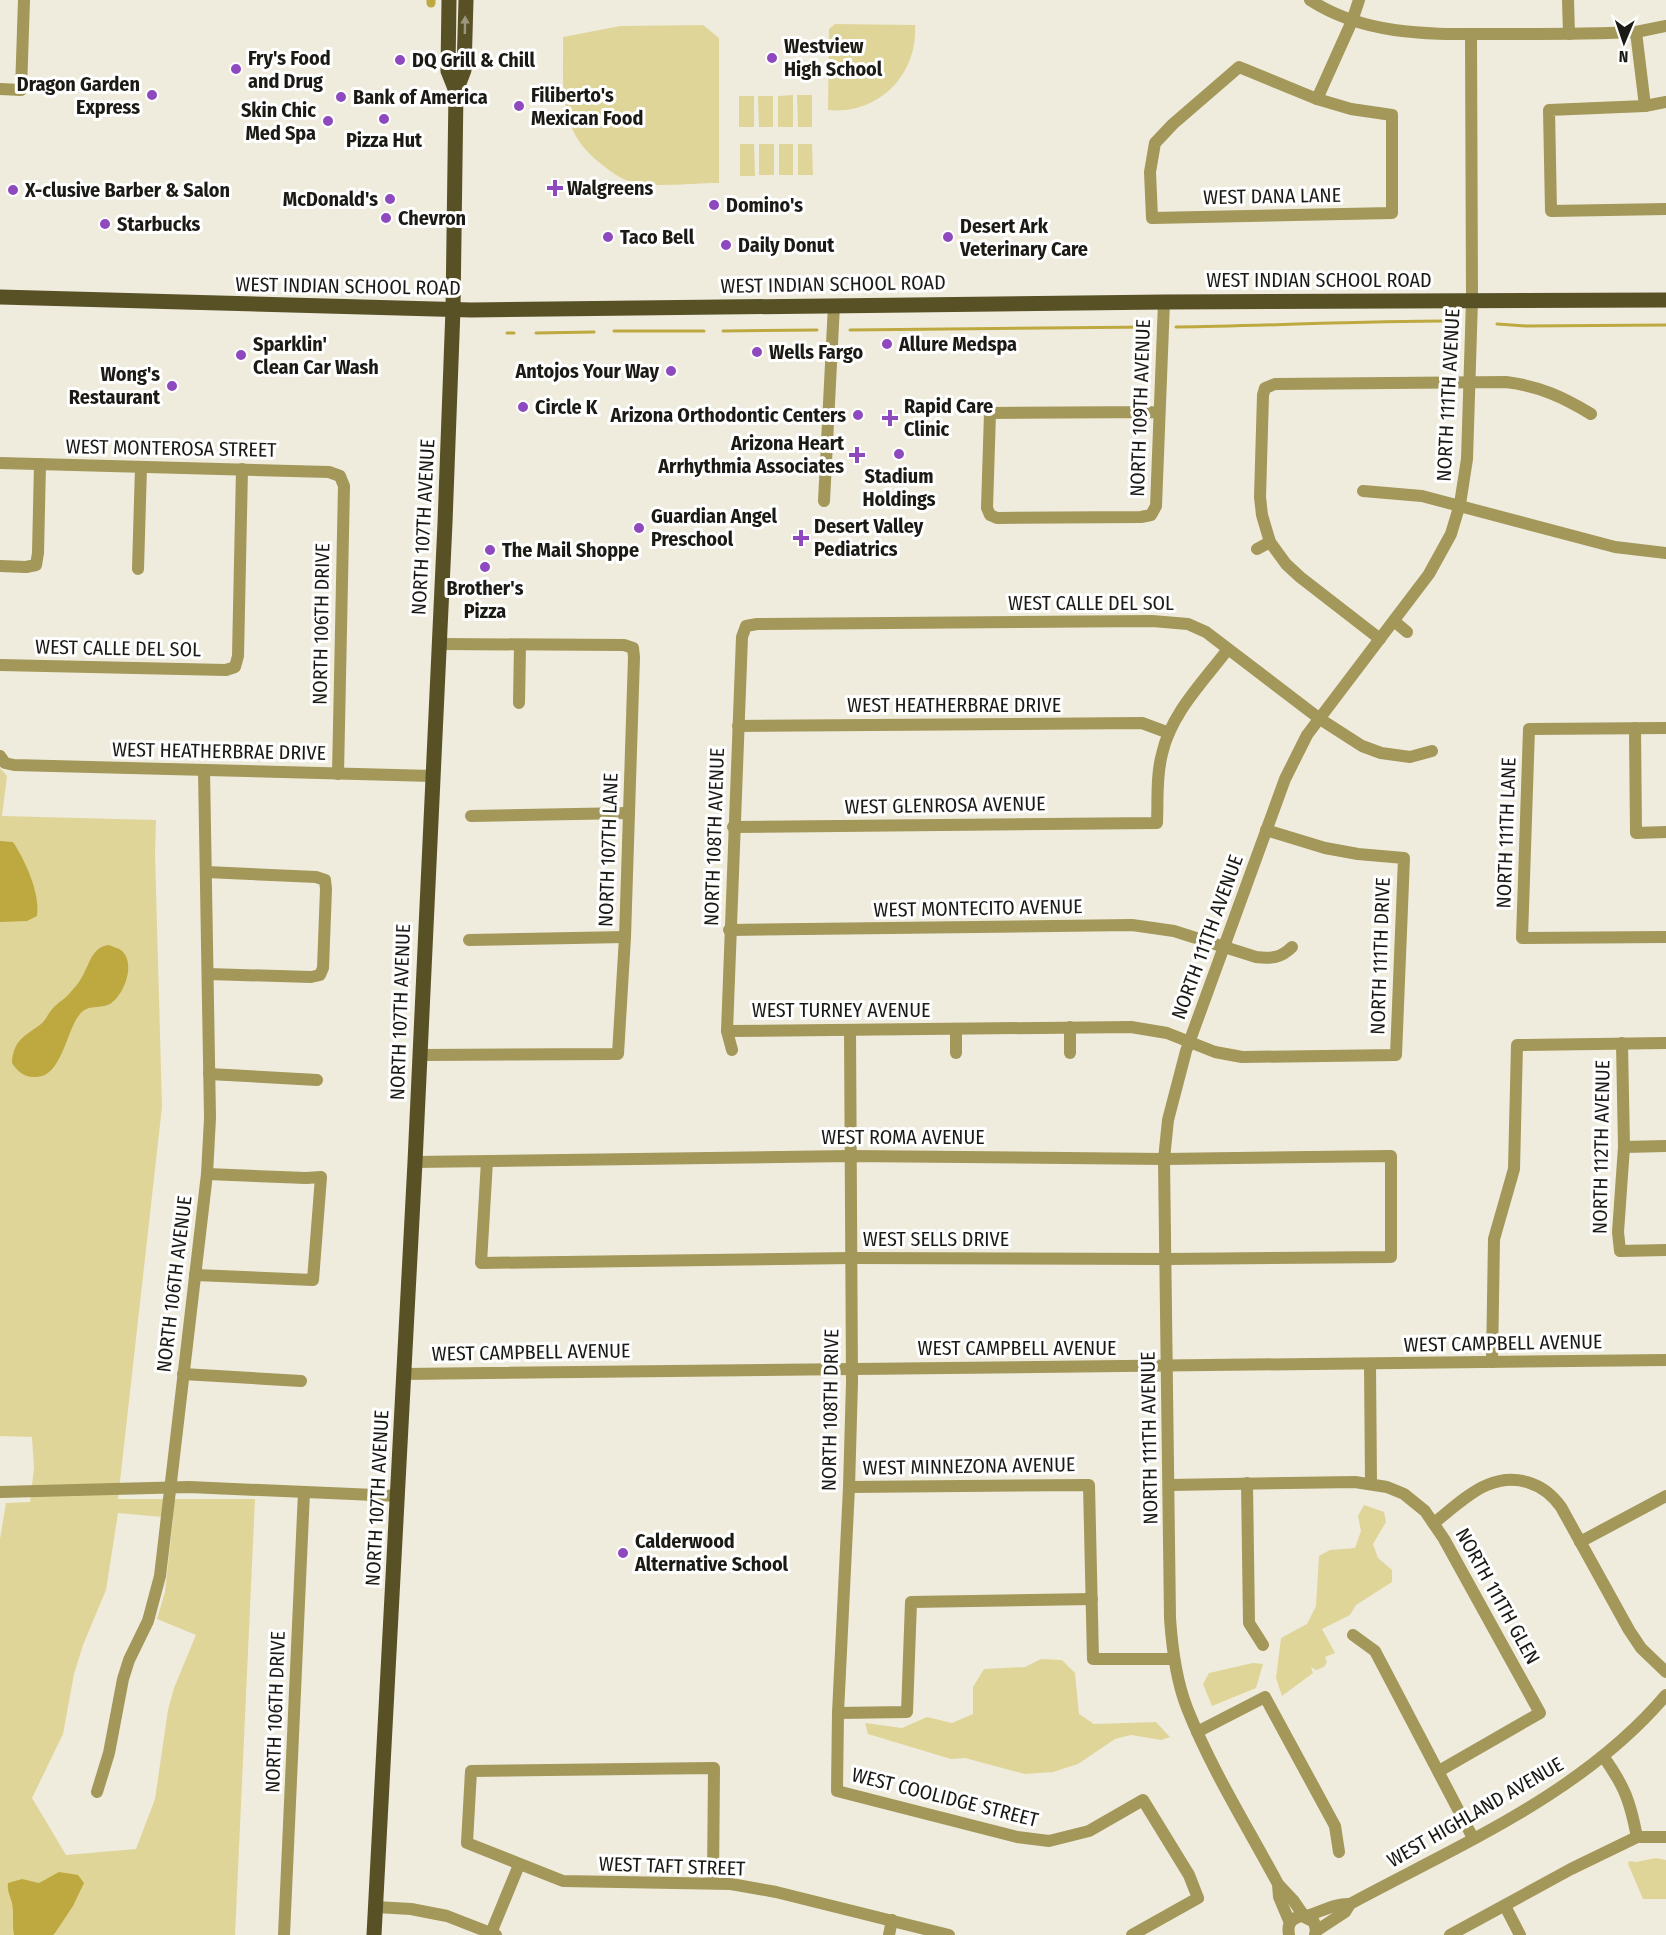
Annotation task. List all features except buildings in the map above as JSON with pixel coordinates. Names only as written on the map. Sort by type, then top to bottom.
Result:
[{"type":"main road","name":"NORTH 107TH AVENUE","points":[[449,0],[448,71],[456,91]]},
{"type":"main road","name":"NORTH 107TH AVENUE","points":[[374,1935],[415,1162],[439,644],[453,309],[456,91],[464,70],[466,0]]},
{"type":"main road","name":"WEST INDIAN SCHOOL ROAD","points":[[0,297],[453,309],[1666,300]]},
{"type":"street","points":[[0,89],[21,90],[24,0]]},
{"type":"street","points":[[1311,0],[1352,21],[1395,31],[1569,34],[1636,32],[1666,26]]},
{"type":"street","points":[[1317,99],[1359,0]]},
{"type":"street","points":[[1568,0],[1569,34]]},
{"type":"street","points":[[1636,32],[1645,106]]},
{"type":"street","name":"NORTH 111TH AVENUE","points":[[1316,1934],[1314,1922],[1305,1916],[1278,1884],[1197,1732],[1186,1706],[1174,1659],[1170,1618],[1164,1159],[1168,1120],[1189,1042],[1295,757],[1307,735],[1418,591],[1451,534],[1460,504],[1466,472],[1472,300],[1471,34]]},
{"type":"street","name":"WEST DANA LANE","points":[[1239,67],[1317,99],[1351,109],[1392,115],[1392,213],[1152,218],[1150,172],[1155,143],[1173,124],[1239,67]]},
{"type":"street","points":[[1666,102],[1645,106],[1550,110],[1551,212],[1666,209]]},
{"type":"street","name":"NORTH 109TH AVENUE","points":[[1159,412],[990,413],[987,508],[990,515],[998,518],[1141,517],[1151,515],[1156,506],[1164,302]]},
{"type":"street","points":[[824,501],[834,305]]},
{"type":"street","points":[[1380,639],[1300,577],[1286,564],[1270,542],[1262,515],[1260,497],[1265,388],[1275,384],[1506,382],[1543,389],[1568,399],[1591,414]]},
{"type":"street","name":"WEST MONTEROSA STREET","points":[[0,463],[329,471],[340,476]]},
{"type":"street","points":[[0,566],[36,565],[40,464]]},
{"type":"street","points":[[138,569],[141,467]]},
{"type":"street","name":"WEST CALLE DEL SOL","points":[[0,664],[226,670],[235,667],[238,656],[242,469]]},
{"type":"street","name":"NORTH 106TH DRIVE","points":[[338,774],[344,486],[340,476]]},
{"type":"street","points":[[1364,491],[1406,493],[1460,504],[1615,547],[1666,553]]},
{"type":"street","points":[[1257,549],[1270,542]]},
{"type":"street","name":"WEST CALLE DEL SOL","points":[[746,626],[757,624],[1172,621],[1188,624],[1206,632],[1320,719],[1355,742],[1381,753],[1410,757],[1432,751]]},
{"type":"street","points":[[1394,621],[1407,633]]},
{"type":"street","name":"NORTH 108TH AVENUE","points":[[732,1050],[727,1031],[729,930],[742,637],[746,626]]},
{"type":"street","points":[[439,644],[520,645],[519,703]]},
{"type":"street","name":"NORTH 107TH LANE","points":[[420,1055],[618,1054],[625,937],[633,648],[624,645],[520,645]]},
{"type":"street","points":[[1169,733],[1183,709],[1228,649]]},
{"type":"street","name":"WEST HEATHERBRAE DRIVE","points":[[738,726],[1142,723],[1169,733]]},
{"type":"street","points":[[1666,728],[1635,728],[1636,833],[1666,832]]},
{"type":"street","name":"NORTH 111TH LANE","points":[[1635,728],[1528,729],[1521,938],[1666,936]]},
{"type":"street","name":"WEST GLENROSA AVENUE","points":[[733,827],[1157,823],[1161,757],[1169,733]]},
{"type":"street","name":"WEST HEATHERBRAE DRIVE","points":[[2,759],[14,765],[433,776]]},
{"type":"street","name":"NORTH 106TH AVENUE","points":[[97,1791],[109,1753],[123,1679],[129,1660],[148,1621],[160,1576],[207,1174],[210,1074],[204,770]]},
{"type":"street","points":[[471,816],[629,813]]},
{"type":"street","name":"NORTH 111TH DRIVE","points":[[1266,830],[1325,848],[1358,854],[1404,858],[1396,1054]]},
{"type":"street","points":[[206,872],[316,877],[324,880],[325,912],[323,968],[320,975],[311,977],[208,974]]},
{"type":"street","name":"WEST MONTECITO AVENUE","points":[[729,930],[1132,926],[1163,928],[1269,958],[1283,956],[1292,947]]},
{"type":"street","points":[[469,940],[625,937]]},
{"type":"street","points":[[1070,1027],[1070,1053]]},
{"type":"street","name":"WEST TURNEY AVENUE","points":[[727,1031],[1140,1028],[1167,1033],[1215,1052],[1242,1057],[1396,1054]]},
{"type":"street","name":"WEST TURNEY AVENUE","points":[[956,1029],[956,1053]]},
{"type":"street","name":"NORTH 108TH DRIVE","points":[[837,1791],[852,1368],[850,1030]]},
{"type":"street","points":[[1492,1362],[1494,1239],[1497,1221],[1514,1169],[1517,1045],[1666,1042]]},
{"type":"street","name":"NORTH 112TH AVENUE","points":[[1623,1043],[1624,1146],[1618,1232],[1620,1251],[1666,1250]]},
{"type":"street","points":[[210,1074],[317,1080]]},
{"type":"street","points":[[1624,1146],[1666,1146]]},
{"type":"street","name":"WEST ROMA AVENUE","points":[[415,1162],[851,1156],[1164,1159],[1391,1156],[1391,1257]]},
{"type":"street","name":"WEST SELLS DRIVE","points":[[486,1161],[481,1263],[851,1258],[1391,1257]]},
{"type":"street","points":[[195,1275],[313,1280],[321,1177],[207,1174]]},
{"type":"street","name":"WEST CAMPBELL AVENUE","points":[[404,1374],[1666,1360]]},
{"type":"street","points":[[1170,1485],[1355,1482],[1371,1484],[1370,1364]]},
{"type":"street","points":[[183,1374],[301,1381]]},
{"type":"street","points":[[1434,1523],[1487,1485],[1509,1480],[1524,1480],[1552,1494],[1641,1648],[1666,1672]]},
{"type":"street","points":[[1247,1483],[1249,1623],[1263,1645]]},
{"type":"street","name":"NORTH 111TH GLEN","points":[[1371,1484],[1404,1494],[1416,1503],[1434,1523],[1540,1713],[1439,1771]]},
{"type":"street","name":"WEST MINNEZONA AVENUE","points":[[849,1487],[1089,1485],[1092,1599]]},
{"type":"street","points":[[0,1492],[171,1487],[398,1496]]},
{"type":"street","name":"NORTH 106TH DRIVE","points":[[284,1935],[304,1492]]},
{"type":"street","points":[[1580,1542],[1666,1496]]},
{"type":"street","points":[[838,1713],[907,1712],[911,1602],[1092,1599],[1093,1659],[1174,1659]]},
{"type":"street","points":[[1353,1635],[1375,1651],[1473,1838]]},
{"type":"street","name":"WEST HIGHLAND AVENUE","points":[[1289,1928],[1294,1918],[1340,1904],[1350,1904],[1543,1799],[1603,1756],[1638,1726],[1666,1695]]},
{"type":"street","points":[[1197,1732],[1265,1697],[1335,1826],[1339,1852]]},
{"type":"street","points":[[1603,1756],[1620,1779],[1630,1803],[1637,1837]]},
{"type":"street","name":"WEST TAFT STREET","points":[[713,1883],[714,1768],[471,1771],[467,1844],[549,1877],[578,1882],[713,1883],[776,1892],[949,1935]]},
{"type":"street","name":"WEST COOLIDGE STREET","points":[[837,1791],[1017,1837],[1049,1841],[1089,1831],[1143,1800],[1189,1875],[1198,1899],[1132,1935]]},
{"type":"street","points":[[1450,1935],[1571,1869],[1637,1837],[1666,1837]]},
{"type":"street","points":[[376,1907],[431,1913],[464,1922],[493,1934],[519,1865]]},
{"type":"street","name":"NORTH 111TH AVENUE","points":[[1278,1884],[1279,1897],[1289,1928]]},
{"type":"street","name":"WEST HIGHLAND AVENUE","points":[[1316,1934],[1345,1912],[1350,1904]]},
{"type":"street","points":[[1505,1906],[1520,1935]]},
{"type":"street","points":[[889,1935],[892,1920]]},
{"type":"street","points":[[1278,1935],[1289,1928]]},
{"type":"shaded area","points":[[835,24],[915,25],[910,60],[902,75],[878,98],[863,106],[846,110],[828,110],[829,29]]},
{"type":"shaded area","points":[[703,25],[719,38],[719,183],[652,185],[619,177],[586,150],[569,121],[565,106],[563,37],[620,26]]},
{"type":"shaded area","points":[[793,95],[793,127],[778,127],[778,96]]},
{"type":"shaded area","points":[[797,95],[812,95],[812,127],[798,127]]},
{"type":"shaded area","points":[[739,96],[754,96],[754,127],[739,127]]},
{"type":"shaded area","points":[[758,96],[773,96],[773,127],[759,127]]},
{"type":"shaded area","points":[[740,144],[754,144],[755,176],[740,176]]},
{"type":"shaded area","points":[[759,144],[774,144],[774,175],[759,175]]},
{"type":"shaded area","points":[[779,144],[793,144],[793,175],[779,175]]},
{"type":"shaded area","points":[[798,144],[812,144],[813,175],[798,175]]},
{"type":"shaded area","points":[[0,768],[7,776],[2,816],[156,820],[162,1107],[118,1499],[255,1499],[235,1935],[0,1935],[0,1539],[6,1503],[30,1502],[34,1468],[32,1437],[0,1436]],"holes":[[[118,1513],[173,1518],[165,1592],[157,1619],[196,1635],[174,1688],[168,1710],[155,1799],[136,1849],[66,1855],[32,1798],[63,1734],[74,1674],[83,1645],[106,1590]]]},
{"type":"shaded area","points":[[0,841],[13,842],[31,878],[36,898],[37,916],[27,921],[0,922]]},
{"type":"shaded area","points":[[109,945],[122,951],[128,964],[124,987],[120,994],[110,1004],[87,1009],[80,1014],[51,1070],[43,1076],[34,1077],[21,1073],[12,1063],[17,1044],[43,1022],[53,1008],[75,987],[95,952]]},
{"type":"shaded area","points":[[1364,1505],[1384,1512],[1386,1522],[1373,1544],[1378,1558],[1392,1570],[1392,1582],[1356,1605],[1350,1615],[1322,1629],[1335,1653],[1325,1657],[1327,1662],[1324,1667],[1316,1670],[1311,1667],[1313,1673],[1282,1696],[1276,1678],[1281,1638],[1307,1624],[1316,1606],[1319,1556],[1330,1550],[1355,1548],[1361,1531],[1358,1516]]},
{"type":"shaded area","points":[[1041,1659],[1062,1660],[1075,1673],[1079,1714],[1094,1724],[1156,1722],[1170,1737],[1161,1740],[1131,1735],[1115,1739],[1078,1764],[1053,1772],[1025,1774],[965,1758],[951,1759],[868,1734],[865,1723],[902,1728],[927,1717],[952,1723],[973,1714],[973,1687],[984,1669],[1025,1667]]},
{"type":"shaded area","points":[[1253,1663],[1263,1664],[1256,1688],[1212,1706],[1203,1684],[1209,1673]]},
{"type":"shaded area","points":[[1656,1858],[1666,1860],[1666,1899],[1643,1899],[1628,1864],[1629,1861]]},
{"type":"shaded area","points":[[59,1872],[78,1875],[84,1883],[73,1906],[55,1933],[53,1935],[14,1935],[13,1907],[8,1883],[22,1879],[39,1883]]},
{"type":"waterway","points":[[1176,327],[1448,321]]},
{"type":"waterway","points":[[1497,324],[1526,326],[1666,325]]},
{"type":"waterway","points":[[850,330],[1151,327]]},
{"type":"waterway","points":[[723,331],[817,330]]},
{"type":"waterway","points":[[614,331],[704,331]]},
{"type":"waterway","points":[[536,333],[594,332]]},
{"type":"waterway","points":[[507,333],[514,333]]},
{"type":"place","name":"Westview High School","points":[[772,58]]},
{"type":"place","name":"DQ Grill & Chill","points":[[400,60]]},
{"type":"place","name":"Fry's Food and Drug","points":[[236,69]]},
{"type":"place","name":"Dragon Garden Express","points":[[152,95]]},
{"type":"place","name":"Bank of America","points":[[341,97]]},
{"type":"place","name":"Filiberto's Mexican Food","points":[[519,106]]},
{"type":"place","name":"Pizza Hut","points":[[384,119]]},
{"type":"place","name":"Skin Chic Med Spa","points":[[328,121]]},
{"type":"place","name":"Walgreens","points":[[555,188]]},
{"type":"place","name":"X-clusive Barber & Salon","points":[[13,190]]},
{"type":"place","name":"McDonald's","points":[[390,199]]},
{"type":"place","name":"Domino's","points":[[714,205]]},
{"type":"place","name":"Chevron","points":[[386,218]]},
{"type":"place","name":"Starbucks","points":[[105,224]]},
{"type":"place","name":"Taco Bell","points":[[608,237]]},
{"type":"place","name":"Desert Ark Veterinary Care","points":[[948,237]]},
{"type":"place","name":"Daily Donut","points":[[726,245]]},
{"type":"place","name":"Allure Medspa","points":[[887,344]]},
{"type":"place","name":"Wells Fargo","points":[[757,352]]},
{"type":"place","name":"Sparklin' Clean Car Wash","points":[[241,355]]},
{"type":"place","name":"Antojos Your Way","points":[[671,371]]},
{"type":"place","name":"Wong's Restaurant","points":[[172,386]]},
{"type":"place","name":"Circle K","points":[[523,407]]},
{"type":"place","name":"Arizona Orthodontic Centers","points":[[858,415]]},
{"type":"place","name":"Rapid Care Clinic","points":[[890,418]]},
{"type":"place","name":"Stadium Holdings","points":[[899,454]]},
{"type":"place","name":"Arizona Heart Arrhythmia Associates","points":[[857,455]]},
{"type":"place","name":"Guardian Angel Preschool","points":[[639,528]]},
{"type":"place","name":"Desert Valley Pediatrics","points":[[801,538]]},
{"type":"place","name":"The Mail Shoppe","points":[[490,550]]},
{"type":"place","name":"Brother's Pizza","points":[[485,567]]},
{"type":"place","name":"Calderwood Alternative School","points":[[623,1553]]}]
